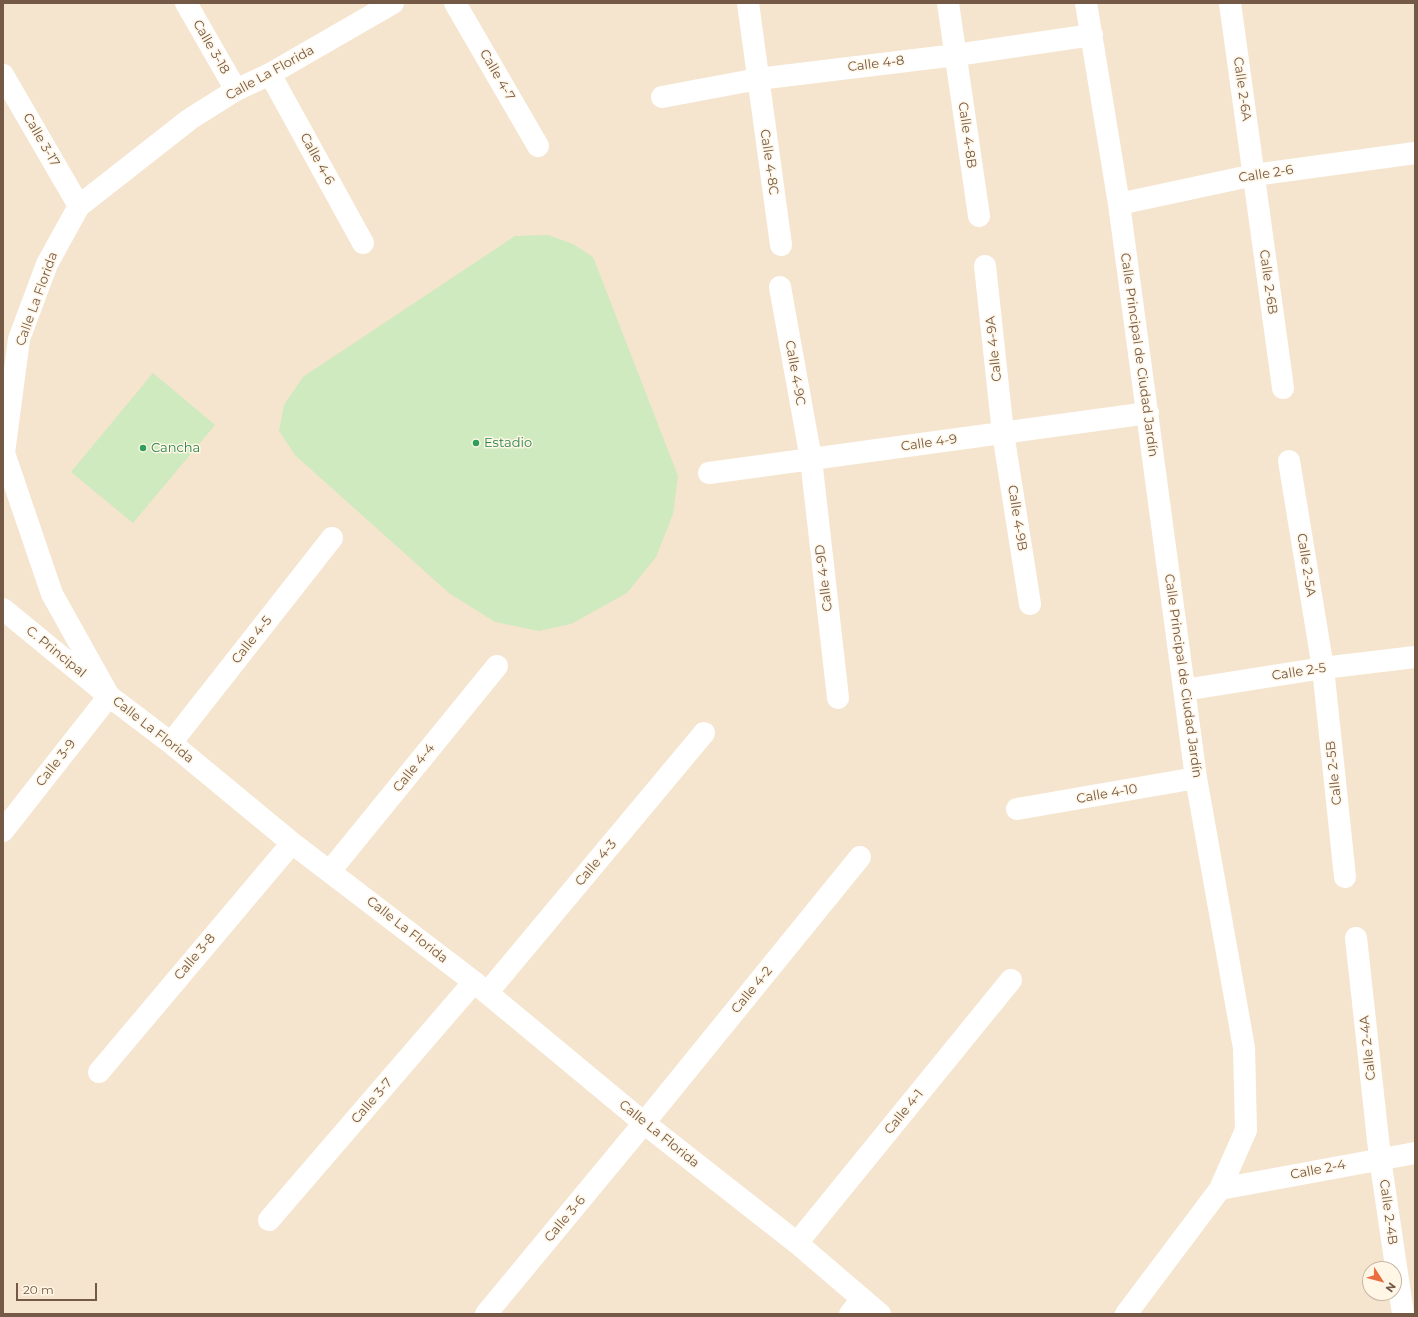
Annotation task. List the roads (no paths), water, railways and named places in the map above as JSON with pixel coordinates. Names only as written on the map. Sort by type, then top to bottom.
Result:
[{"type":"street","name":"Calle 3-18","points":[[186,3],[236,90]]},
{"type":"street","name":"Calle La Florida","points":[[393,3],[270,74],[236,90],[190,119],[80,206],[47,264],[19,339],[4,453],[52,594],[109,696],[172,743],[292,843],[481,987],[644,1123],[797,1243],[856,1307],[880,1314]]},
{"type":"street","name":"Calle 4-7","points":[[455,3],[538,146]]},
{"type":"street","name":"Calle 4-8C","points":[[748,3],[781,245]]},
{"type":"street","name":"Calle 4-8B","points":[[948,3],[979,216]]},
{"type":"street","name":"Calle Principal de Ciudad Jardín","points":[[1086,3],[1119,204],[1196,778],[1244,1048],[1246,1130],[1220,1188],[1126,1314]]},
{"type":"street","name":"Calle 2-6A","points":[[1230,3],[1254,175]]},
{"type":"street","name":"Calle 4-8","points":[[662,97],[758,79],[1092,35]]},
{"type":"street","name":"Calle 4-6","points":[[270,74],[363,243]]},
{"type":"street","name":"Calle 3-17","points":[[3,75],[80,206]]},
{"type":"street","name":"Calle 2-6","points":[[1119,204],[1254,175],[1415,153]]},
{"type":"street","name":"Calle 2-6B","points":[[1254,175],[1283,388]]},
{"type":"street","name":"Calle 4-9A","points":[[986,266],[1003,433]]},
{"type":"street","name":"Calle 4-9C","points":[[780,287],[810,459]]},
{"type":"street","name":"Calle 4-9","points":[[709,473],[1148,413]]},
{"type":"street","name":"Calle 4-9B","points":[[1003,433],[1030,604]]},
{"type":"street","name":"Calle 4-9D","points":[[810,459],[838,698]]},
{"type":"street","name":"Calle 2-5A","points":[[1289,462],[1323,668]]},
{"type":"street","name":"Calle 4-5","points":[[172,743],[332,538]]},
{"type":"street","name":"C. Principal","points":[[3,609],[109,696]]},
{"type":"street","name":"Calle 2-5","points":[[1184,690],[1323,668],[1415,657]]},
{"type":"street","name":"Calle 4-4","points":[[330,871],[497,666]]},
{"type":"street","name":"Calle 2-5B","points":[[1323,668],[1345,877]]},
{"type":"street","name":"Calle 3-9","points":[[3,831],[109,696]]},
{"type":"street","name":"Calle 4-3","points":[[481,987],[704,733]]},
{"type":"street","name":"Calle 4-10","points":[[1017,810],[1196,778]]},
{"type":"street","name":"Calle 3-8","points":[[99,1072],[292,843]]},
{"type":"street","name":"Calle 4-2","points":[[644,1123],[860,857]]},
{"type":"street","name":"Calle 2-4A","points":[[1356,938],[1380,1158]]},
{"type":"street","name":"Calle 4-1","points":[[797,1243],[1011,980]]},
{"type":"street","name":"Calle 3-7","points":[[269,1220],[481,987]]},
{"type":"street","name":"Calle 3-6","points":[[486,1314],[644,1123]]},
{"type":"street","name":"Calle 2-4","points":[[1220,1188],[1380,1158],[1415,1153]]},
{"type":"street","name":"Calle 2-4B","points":[[1380,1158],[1403,1314]]},
{"type":"place","name":"Estadio","points":[[476,443]]},
{"type":"place","name":"Cancha","points":[[143,448]]}]
